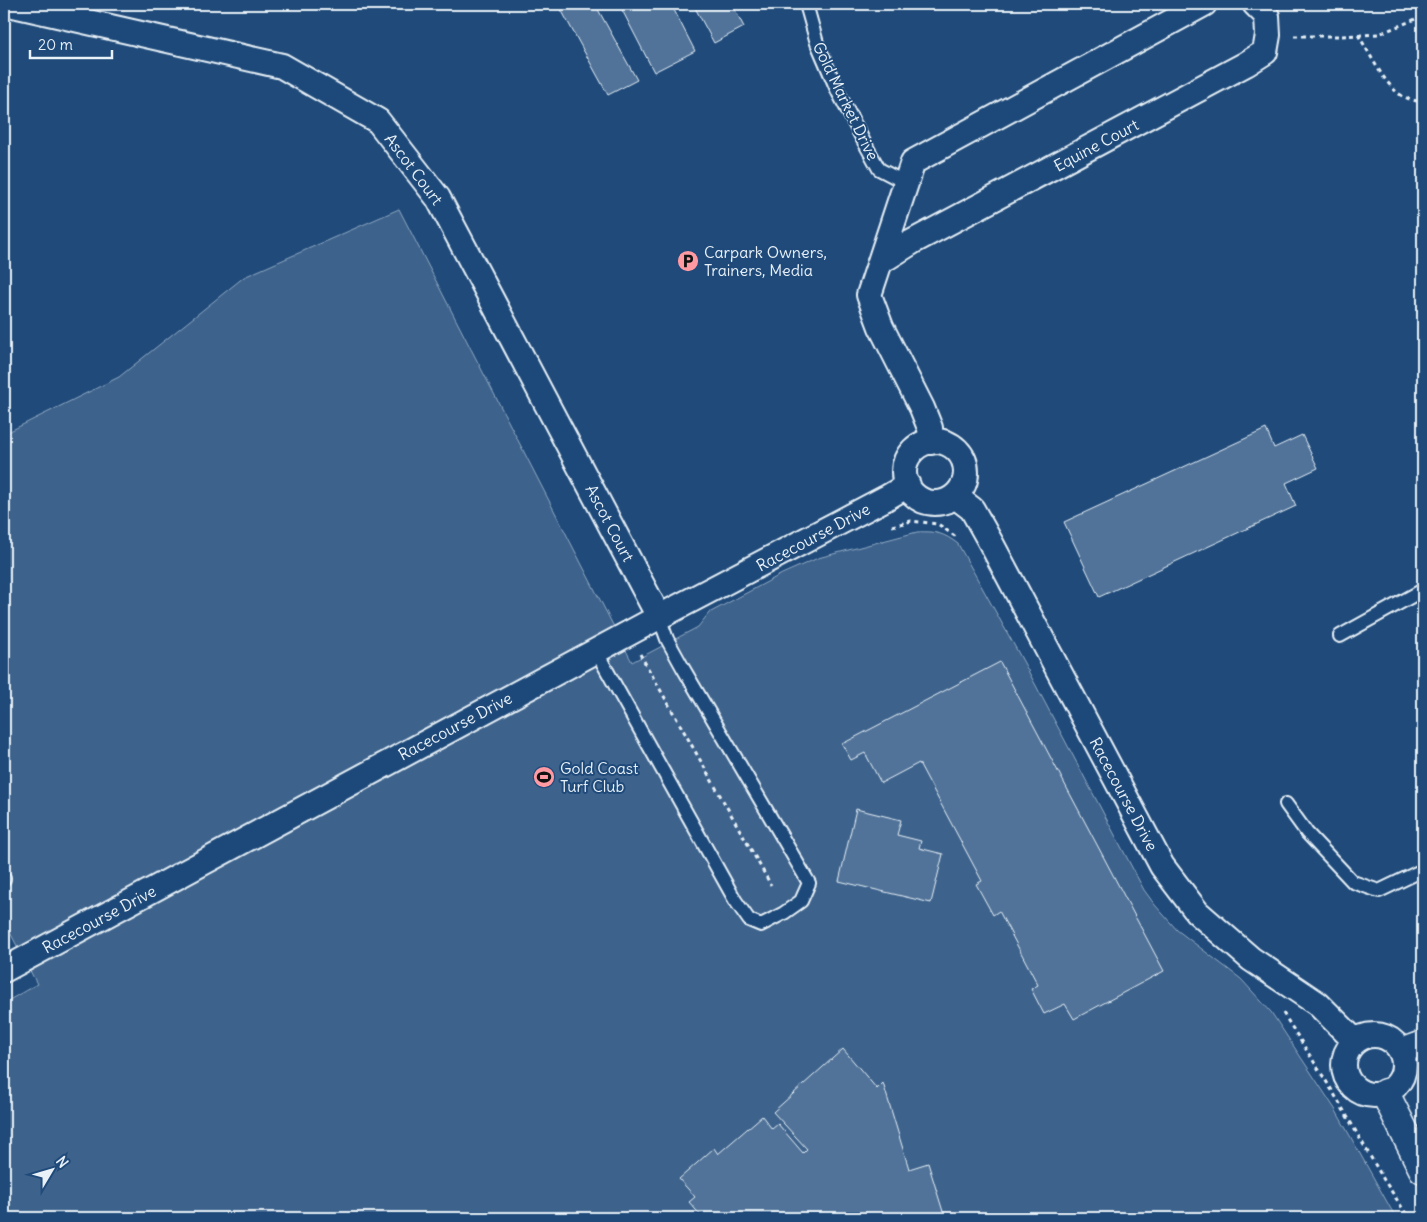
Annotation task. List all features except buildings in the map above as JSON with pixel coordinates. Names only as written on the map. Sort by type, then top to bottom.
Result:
[{"type":"street","name":"Ascot Court","points":[[9,4],[33,6],[282,66],[378,122],[438,198],[659,616]]},
{"type":"street","points":[[931,442],[930,428],[925,414],[882,327],[869,295],[913,162],[1204,4]]},
{"type":"street","points":[[1255,4],[1266,16],[1268,35]]},
{"type":"street","name":"Equine Court","points":[[880,262],[912,242],[1246,64],[1265,52],[1268,35]]},
{"type":"street","points":[[941,442],[951,446],[964,461],[966,470],[962,488],[955,496],[946,501],[935,503],[925,501],[910,491],[908,485],[905,480],[904,469],[906,460],[912,451],[921,444],[941,442]]},
{"type":"street","name":"Racecourse Drive","points":[[4,970],[659,616],[878,503],[908,485]]},
{"type":"street","name":"Racecourse Drive","points":[[955,496],[972,509],[991,542],[1162,866],[1197,912],[1251,959],[1318,1004],[1355,1041]]},
{"type":"street","points":[[1377,1034],[1388,1038],[1396,1044],[1413,1047],[1405,1062],[1400,1082],[1391,1090],[1377,1095],[1359,1091],[1351,1084],[1344,1067],[1349,1048],[1355,1041],[1365,1036],[1377,1034]]},
{"type":"street","points":[[1385,1093],[1423,1169]]},
{"type":"lane","name":"Gold Market Drive","points":[[806,4],[817,43],[838,92],[879,169],[906,182]]},
{"type":"lane","points":[[1340,636],[1423,590]]},
{"type":"lane","points":[[596,651],[735,900],[749,920],[761,925],[784,913],[801,901],[809,883],[683,668],[667,639],[659,616]]},
{"type":"lane","points":[[1286,804],[1307,834],[1354,882],[1379,892],[1423,870]]},
{"type":"path","points":[[1268,35],[1341,36],[1379,34],[1423,16]]},
{"type":"path","points":[[1358,35],[1386,80],[1399,94],[1423,102]]},
{"type":"path","points":[[885,528],[911,521],[938,524],[962,541]]},
{"type":"path","points":[[640,654],[771,885]]},
{"type":"path","points":[[1283,1013],[1333,1092],[1384,1180],[1410,1218]]},
{"type":"shaded area","name":"Gold Coast Turf Club","points":[[399,209],[632,662],[698,627],[709,613],[782,574],[818,558],[917,532],[939,534],[948,537],[958,544],[1024,663],[1144,890],[1177,930],[1241,979],[1271,1012],[1335,1109],[1396,1218],[4,1218],[4,1003],[37,984],[4,921],[4,434],[119,377],[244,277]]},
{"type":"place","name":"Carpark Owners, Trainers, Media","points":[[688,261]]},
{"type":"place","name":"Gold Coast Turf Club","points":[[544,777]]}]
